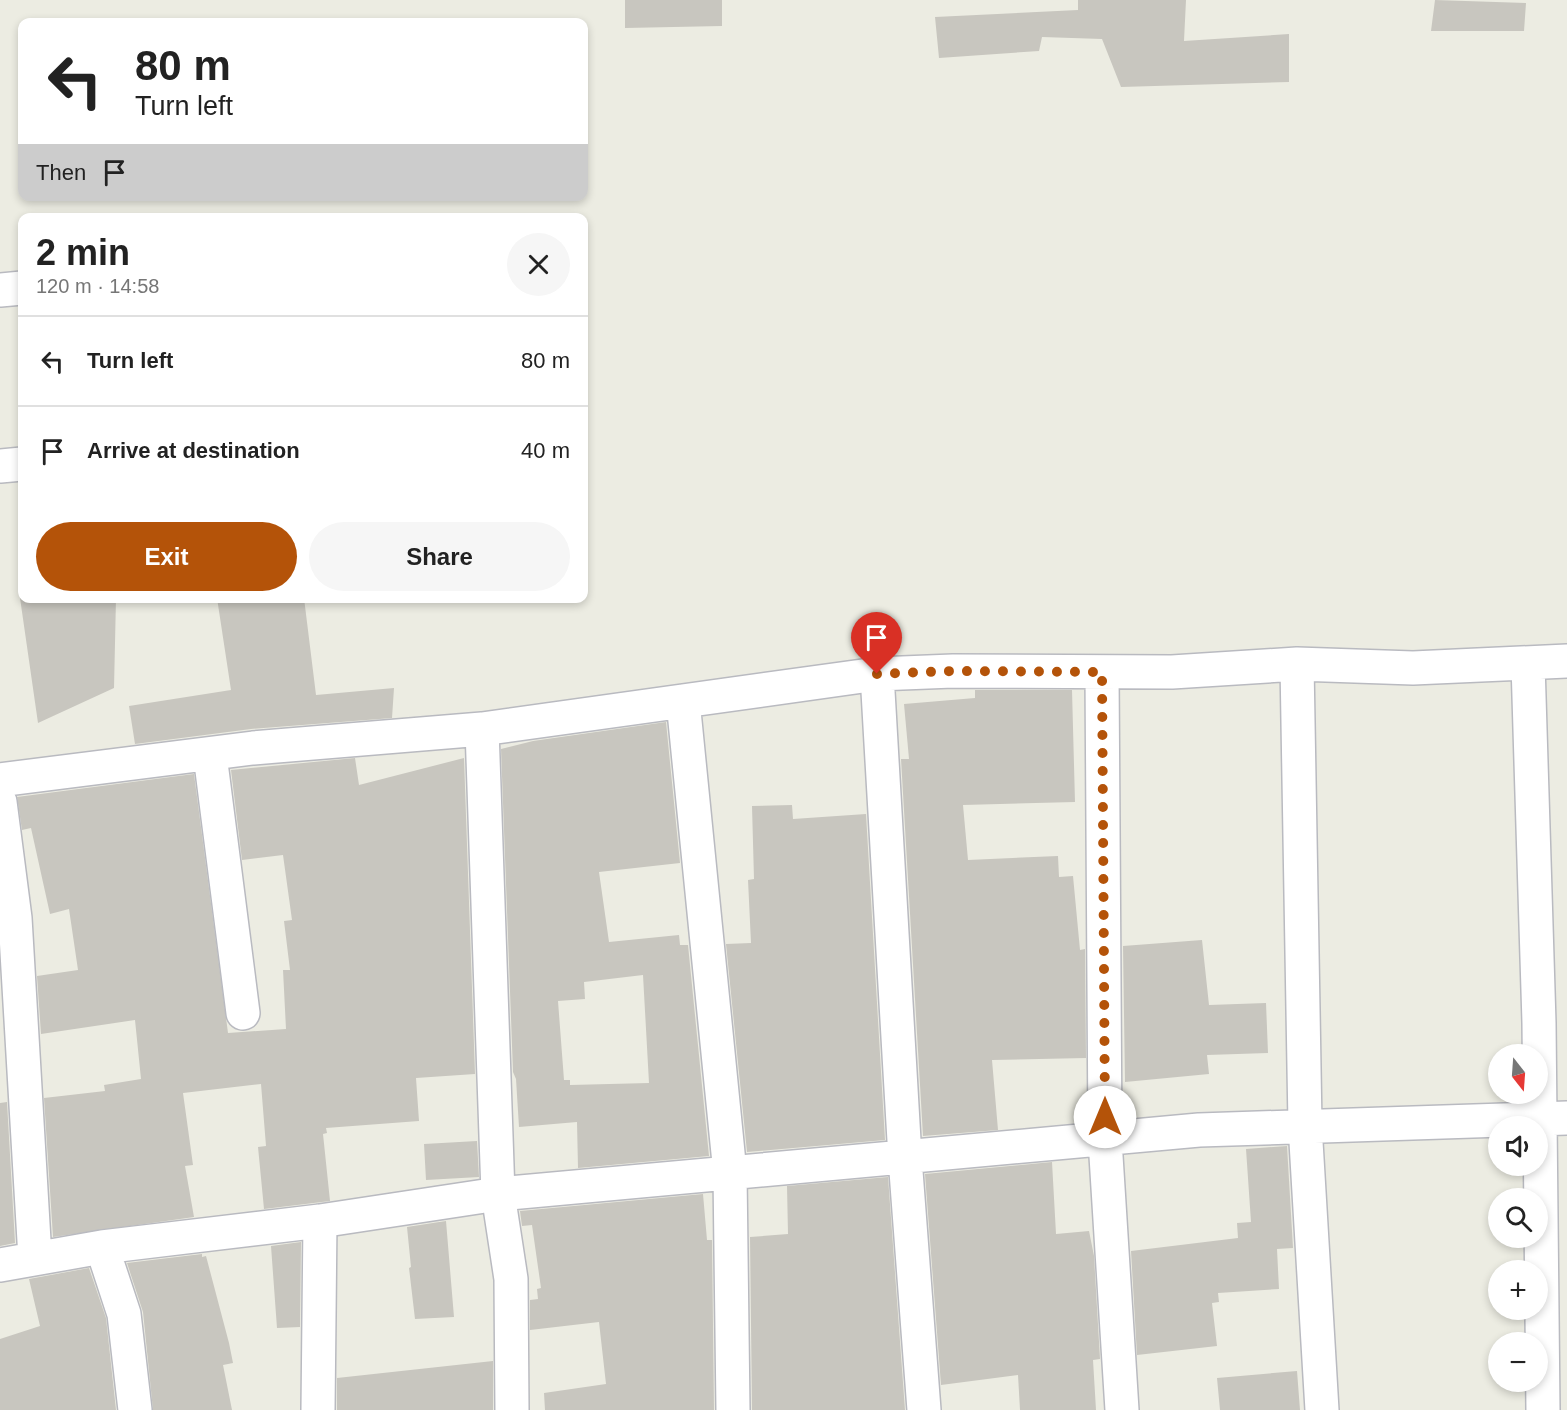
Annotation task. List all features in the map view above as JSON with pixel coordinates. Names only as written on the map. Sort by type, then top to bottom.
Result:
[{"type":"street","points":[[0,290],[18,288]]},
{"type":"street","points":[[0,466],[18,464]]},
{"type":"street","points":[[0,780],[253,748],[482,729],[877,674],[953,671],[1172,672],[1297,664],[1413,668],[1567,661]]},
{"type":"street","points":[[1297,664],[1305,1125],[1322,1410]]},
{"type":"street","points":[[1528,664],[1539,1023],[1553,1119],[1543,1410]]},
{"type":"street","points":[[1102,672],[1105,1140],[1122,1410]]},
{"type":"street","points":[[877,674],[905,1158],[924,1410]]},
{"type":"street","points":[[683,701],[730,1173],[733,1410]]},
{"type":"street","points":[[482,729],[498,1194],[511,1279],[512,1410]]},
{"type":"street","points":[[210,755],[243,1013]]},
{"type":"street","points":[[0,802],[15,918],[36,1258]]},
{"type":"street","points":[[0,1265],[102,1247],[320,1221],[498,1194],[1199,1130],[1553,1119]]},
{"type":"street","points":[[318,1410],[320,1221]]},
{"type":"street","points":[[102,1247],[124,1314],[135,1410]]},
{"type":"building","points":[[625,0],[722,0],[722,26],[625,28]]},
{"type":"building","points":[[1078,0],[1186,0],[1184,41],[1289,34],[1289,82],[1121,87],[1102,39],[1042,37],[1039,51],[939,58],[935,17],[1078,10]]},
{"type":"building","points":[[1435,0],[1526,3],[1524,31],[1431,31]]},
{"type":"building","points":[[21,603],[116,603],[114,688],[38,723]]},
{"type":"building","points":[[218,603],[305,603],[316,695],[394,688],[392,718],[251,729],[135,744],[129,706],[231,690]]},
{"type":"building","points":[[975,690],[1072,690],[1075,802],[963,805],[968,860],[1058,856],[1059,877],[1073,876],[1080,950],[1085,949],[1086,1058],[992,1060],[998,1130],[923,1136],[901,759],[909,759],[904,704],[975,698]]},
{"type":"building","points":[[666,722],[680,863],[599,872],[609,942],[679,935],[680,945],[688,945],[709,1156],[578,1168],[577,1122],[519,1127],[516,1079],[513,1072],[501,749],[533,741]],"holes":[[[643,975],[649,1083],[570,1085],[570,1080],[564,1080],[558,1001],[585,999],[584,982]]]},
{"type":"building","points":[[355,758],[359,785],[464,758],[475,1074],[416,1078],[419,1121],[326,1128],[327,1133],[323,1134],[330,1201],[264,1209],[258,1147],[266,1146],[261,1084],[183,1093],[193,1165],[185,1166],[194,1217],[53,1237],[44,1098],[105,1091],[104,1085],[141,1079],[135,1020],[41,1034],[37,976],[78,970],[69,909],[50,914],[31,828],[22,830],[17,797],[194,774],[228,1033],[286,1029],[283,970],[290,970],[284,921],[292,920],[283,855],[242,860],[231,770]]},
{"type":"building","points":[[792,805],[793,819],[866,814],[885,1140],[747,1152],[726,944],[751,943],[748,880],[754,879],[752,806]]},
{"type":"building","points":[[1202,940],[1209,1005],[1266,1003],[1268,1053],[1207,1055],[1209,1074],[1125,1082],[1123,946]]},
{"type":"building","points":[[7,1102],[15,1243],[0,1246],[0,1103]]},
{"type":"building","points":[[477,1141],[479,1177],[426,1180],[424,1144]]},
{"type":"building","points":[[1287,1146],[1293,1248],[1277,1249],[1279,1289],[1218,1293],[1219,1302],[1212,1303],[1217,1346],[1137,1355],[1131,1251],[1238,1238],[1237,1223],[1251,1222],[1246,1149]]},
{"type":"building","points":[[1052,1162],[1056,1234],[1089,1231],[1094,1256],[1100,1359],[1093,1360],[1096,1410],[1020,1410],[1018,1375],[941,1385],[925,1174]]},
{"type":"building","points":[[888,1177],[905,1410],[752,1410],[750,1237],[788,1234],[787,1186]]},
{"type":"building","points":[[703,1194],[707,1240],[712,1240],[714,1410],[545,1410],[544,1393],[606,1384],[599,1322],[530,1330],[530,1300],[538,1299],[537,1289],[541,1288],[532,1225],[522,1226],[520,1211]]},
{"type":"building","points":[[446,1221],[454,1317],[415,1319],[407,1227]]},
{"type":"building","points":[[301,1242],[300,1327],[277,1328],[271,1246]]},
{"type":"building","points":[[202,1254],[202,1257],[206,1256],[233,1363],[223,1365],[232,1410],[153,1410],[143,1312],[127,1263]]},
{"type":"building","points":[[89,1268],[106,1318],[116,1410],[0,1410],[0,1339],[40,1326],[29,1279]]},
{"type":"building","points":[[493,1361],[493,1410],[337,1410],[337,1378]]},
{"type":"building","points":[[1297,1371],[1300,1410],[1220,1410],[1217,1378]]},
{"type":"route","points":[[877,674],[953,671],[1102,672],[1105,1117]]}]
